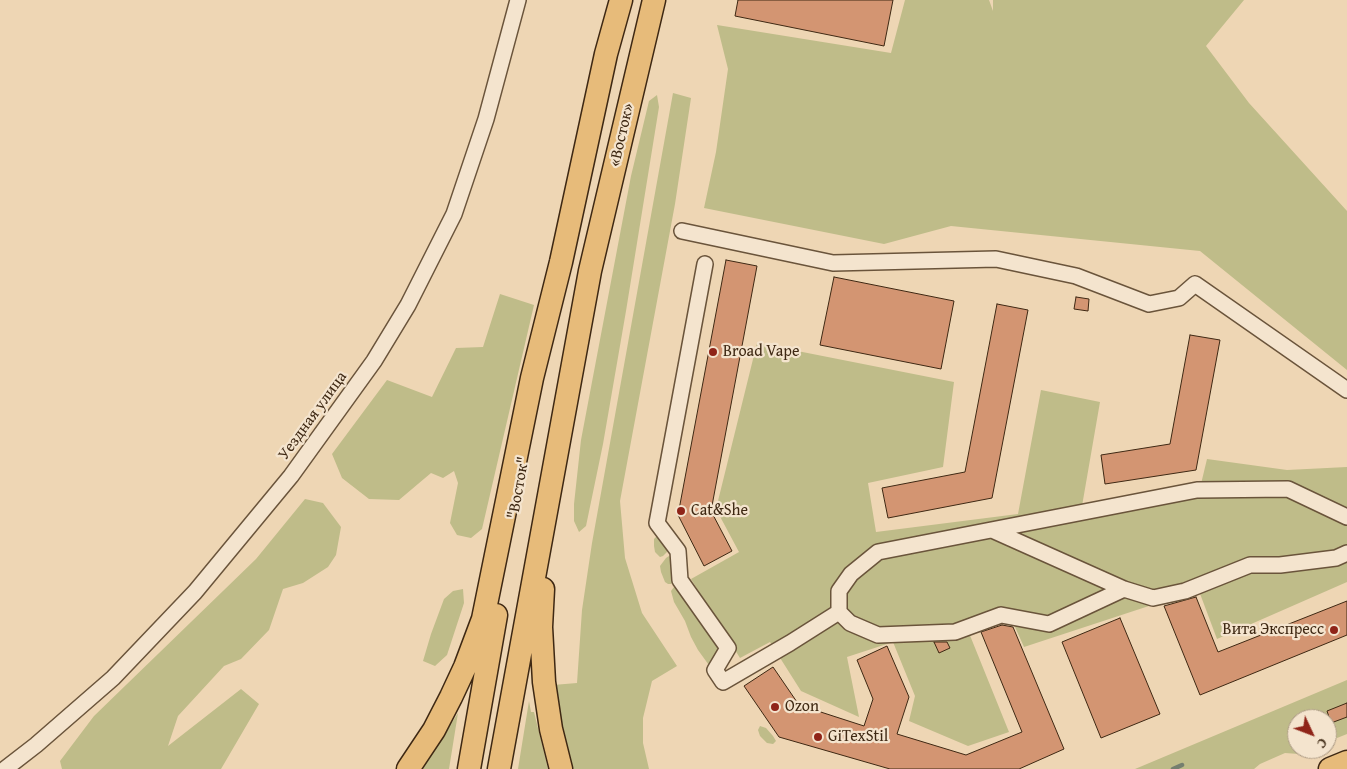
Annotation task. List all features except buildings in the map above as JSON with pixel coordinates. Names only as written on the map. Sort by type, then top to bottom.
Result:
[{"type":"highway","name":"«Восток»","points":[[561,262],[604,63],[620,0]]},
{"type":"highway","name":"«Восток»","points":[[590,271],[654,0]]},
{"type":"highway","name":"\"Восток\"","points":[[469,769],[561,262]]},
{"type":"highway","points":[[408,769],[434,730],[451,697],[465,667],[483,619],[532,378],[561,262]]},
{"type":"highway","points":[[499,769],[590,271]]},
{"type":"highway","points":[[560,769],[551,729],[544,682],[541,635],[542,591],[573,402],[590,271]]},
{"type":"highway","points":[[1330,769],[1347,762]]},
{"type":"street","name":"Уездная улица","points":[[5,769],[112,678],[195,592],[291,476],[374,361],[408,305],[454,214],[486,119],[518,0]]},
{"type":"street","points":[[682,231],[833,263],[996,259],[1076,276],[1149,304],[1179,298],[1195,284],[1347,390]]},
{"type":"street","points":[[705,264],[657,523],[678,551],[680,580],[728,648],[715,670],[723,682],[839,612]]},
{"type":"street","points":[[1124,589],[1049,624],[1001,615],[955,632],[878,635],[850,624],[839,612],[839,591],[851,574],[878,552],[1197,490],[1288,489],[1347,517]]},
{"type":"street","points":[[992,530],[1124,589],[1153,598],[1185,591],[1250,565],[1280,565],[1336,558],[1347,553]]},
{"type":"shaded area","points":[[905,0],[989,0],[993,11],[993,0],[1244,0],[1206,46],[1249,103],[1347,211],[1347,370],[1200,251],[951,226],[884,244],[704,208],[716,152],[728,69],[717,25],[891,53]]},
{"type":"shaded area","points":[[673,93],[691,98],[675,204],[620,501],[625,558],[642,613],[677,666],[652,681],[643,718],[643,743],[649,769],[570,769],[553,685],[577,683],[582,610],[592,543]]},
{"type":"shaded area","points":[[657,95],[659,107],[603,444],[586,526],[579,532],[574,521],[574,504],[581,440],[631,176],[649,101]]},
{"type":"shaded area","points":[[500,294],[534,305],[482,529],[471,538],[457,535],[450,523],[458,483],[454,471],[443,478],[431,473],[399,500],[369,499],[342,478],[332,454],[387,380],[432,397],[456,348],[483,347]]},
{"type":"shaded area","points":[[757,343],[954,382],[943,467],[868,483],[876,532],[1018,514],[1041,390],[1100,402],[1082,506],[1201,484],[1207,459],[1287,470],[1347,467],[1347,582],[1217,639],[1199,591],[1024,647],[1011,618],[969,633],[1009,732],[968,746],[909,721],[915,696],[893,642],[847,657],[859,717],[801,691],[770,642],[740,658],[691,579],[739,552],[716,509]]},
{"type":"shaded area","points":[[305,499],[323,503],[341,527],[336,555],[328,567],[303,583],[283,589],[269,630],[241,659],[224,666],[178,716],[168,746],[241,689],[259,704],[221,769],[62,769],[60,761],[94,716],[256,559]]},
{"type":"shaded area","points":[[658,535],[666,543],[667,552],[660,557],[655,552],[654,546],[654,539]]},
{"type":"shaded area","points":[[669,556],[672,558],[673,582],[671,584],[665,582],[660,566]]},
{"type":"shaded area","points":[[676,587],[721,645],[711,668],[698,650],[674,602],[671,591]]},
{"type":"shaded area","points":[[463,589],[464,603],[447,655],[435,666],[423,661],[444,599],[453,591]]},
{"type":"shaded area","points":[[1347,680],[1347,734],[1337,738],[1337,709],[1287,709],[1287,753],[1260,764],[1254,769],[1135,769]]},
{"type":"shaded area","points":[[529,701],[531,712],[534,712],[548,769],[518,769]]},
{"type":"shaded area","points":[[458,713],[449,769],[421,769],[435,749]]},
{"type":"shaded area","points":[[760,726],[766,728],[773,736],[776,741],[773,744],[767,743],[760,736],[758,730]]},
{"type":"waterway","points":[[1173,769],[1182,765]]},
{"type":"place","name":"Broad Vape","points":[[713,352]]},
{"type":"place","name":"Cat&She","points":[[681,511]]},
{"type":"place","name":"Вита Экспресс","points":[[1334,630]]},
{"type":"place","name":"Ozon","points":[[775,707]]},
{"type":"place","name":"GiTexStil","points":[[818,737]]}]
